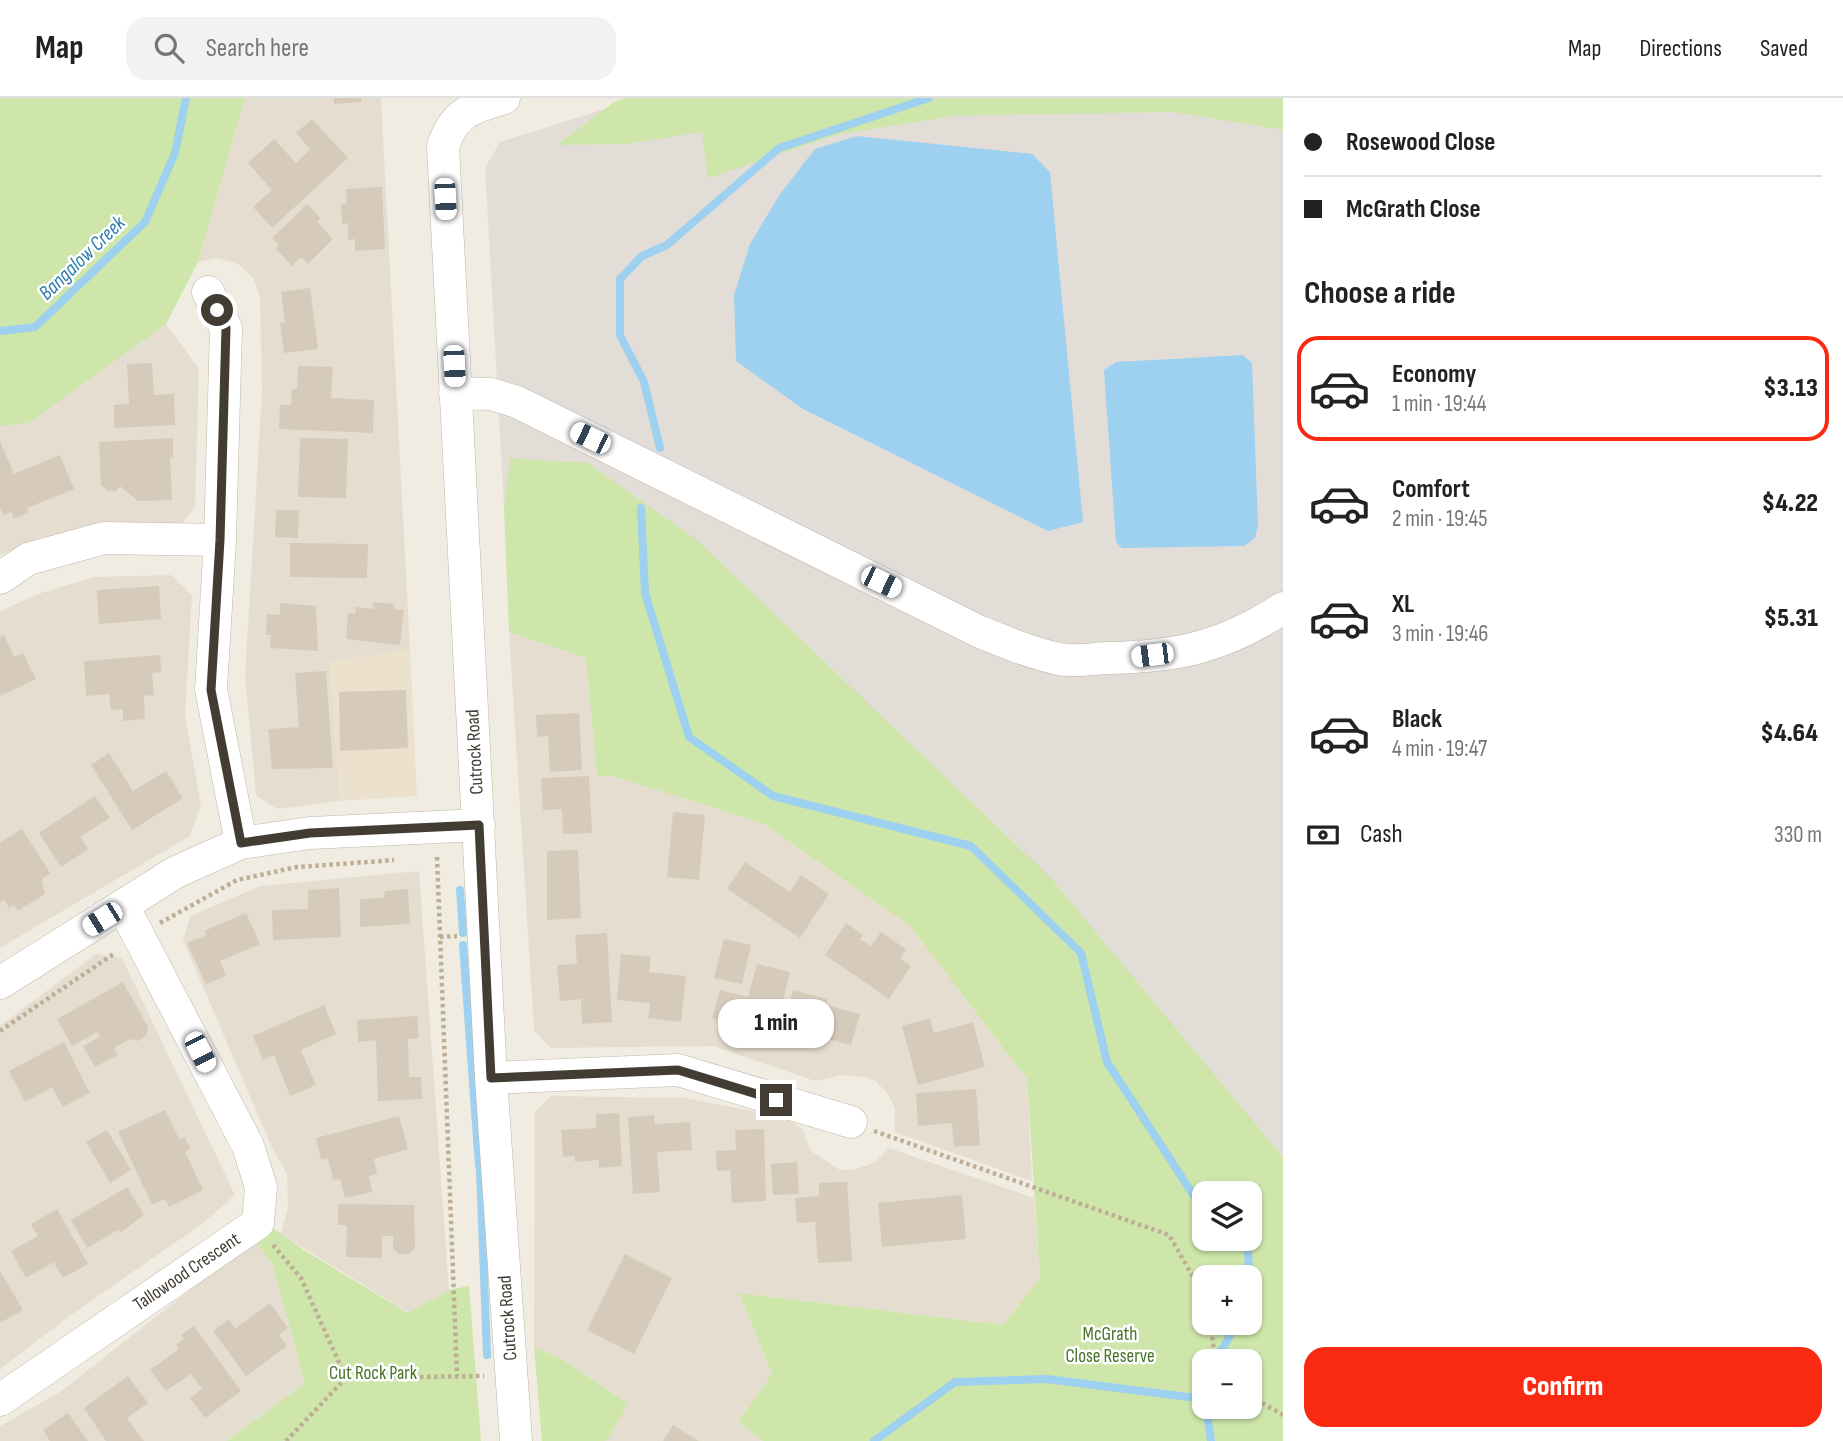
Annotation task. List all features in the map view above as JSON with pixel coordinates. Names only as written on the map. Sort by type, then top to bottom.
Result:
[{"type":"street","name":"Cutrock Road","points":[[504,98],[471,109],[445,112],[443,159],[491,1078],[516,1441]]},
{"type":"street","points":[[208,292],[226,328],[220,540],[211,690],[241,843]]},
{"type":"street","points":[[455,393],[491,394],[517,402],[978,631],[1019,648],[1062,660],[1129,658],[1198,650],[1251,629],[1283,608]]},
{"type":"street","points":[[0,578],[28,559],[104,538],[220,540]]},
{"type":"street","points":[[0,983],[176,872],[241,843],[310,833],[480,840]]},
{"type":"street","name":"Tallowood Crescent","points":[[0,1400],[258,1223],[261,1187],[248,1146],[141,936],[123,906]]},
{"type":"street","points":[[491,1078],[678,1070],[851,1122]]},
{"type":"path","points":[[425,858],[438,857],[480,840]]},
{"type":"path","points":[[438,857],[457,1376]]},
{"type":"path","points":[[0,1031],[181,909],[237,880],[297,867],[399,860]]},
{"type":"path","points":[[851,1122],[1169,1235],[1192,1275]]},
{"type":"path","points":[[258,1223],[301,1278],[346,1378]]},
{"type":"path","points":[[286,1441],[346,1378],[512,1376]]},
{"type":"path","points":[[1262,1403],[1283,1415]]},
{"type":"shaded area","points":[[245,98],[381,98],[410,649],[330,662],[340,801],[277,809],[256,795],[245,676],[262,391],[260,298],[253,278],[238,264],[217,258],[198,262]]},
{"type":"shaded area","points":[[639,98],[1283,98],[1283,1363],[1262,1309],[1262,1265],[1216,1265],[1206,1251],[1262,1251],[1262,1181],[1192,1181],[1192,1231],[1036,1004],[504,507],[485,168],[500,142]]},
{"type":"shaded area","points":[[166,324],[199,369],[195,507],[180,526],[122,522],[39,538],[0,555],[0,426],[29,422]]},
{"type":"shaded area","points":[[171,575],[192,595],[185,714],[201,806],[190,836],[0,948],[0,611],[41,593],[95,577]]},
{"type":"shaded area","points":[[509,632],[586,658],[597,776],[613,776],[764,824],[910,926],[1027,1079],[1032,1181],[895,1132],[895,1108],[887,1093],[876,1081],[865,1077],[842,1075],[815,1081],[713,1046],[550,1048],[534,1030]]},
{"type":"shaded area","points":[[410,649],[417,796],[340,801],[330,661]]},
{"type":"shaded area","points":[[419,871],[449,1290],[409,1313],[281,1234],[288,1208],[287,1174],[272,1148],[183,940],[190,916],[260,886]]},
{"type":"shaded area","points":[[96,954],[122,958],[235,1195],[202,1224],[68,1317],[0,1369],[0,1026]]},
{"type":"shaded area","points":[[551,1096],[685,1098],[784,1117],[803,1130],[811,1151],[840,1170],[853,1170],[874,1163],[889,1148],[1034,1198],[1040,1278],[1003,1325],[739,1293],[772,1374],[738,1422],[763,1441],[606,1441],[627,1404],[562,1359],[534,1347],[535,1112]]},
{"type":"shaded area","points":[[254,1240],[272,1263],[305,1383],[227,1441],[0,1441],[0,1426],[60,1392]]},
{"type":"green space","points":[[0,98],[245,98],[198,262],[166,324],[29,423],[0,426]]},
{"type":"green space","points":[[625,98],[1283,98],[1283,130],[1173,112],[954,116],[840,134],[708,178],[702,132],[627,144],[557,145],[614,102]]},
{"type":"green space","name":"McGrath Close Reserve","points":[[510,458],[588,463],[697,540],[1050,877],[1283,1157],[1283,1441],[763,1441],[738,1422],[772,1374],[739,1293],[1003,1325],[1040,1278],[1027,1079],[910,926],[764,824],[613,776],[597,776],[586,658],[509,632],[504,507]]},
{"type":"green space","name":"Cut Rock Park","points":[[266,1223],[304,1250],[408,1313],[449,1290],[469,1286],[481,1441],[227,1441],[305,1383],[272,1263],[254,1240]]},
{"type":"green space","points":[[534,1347],[562,1359],[628,1404],[606,1441],[542,1441]]},
{"type":"water","points":[[857,136],[1032,154],[1050,172],[1083,522],[1048,531],[803,409],[736,361],[734,295],[750,244],[780,194],[815,149]]},
{"type":"water","points":[[1243,355],[1252,363],[1258,525],[1255,538],[1244,546],[1122,548],[1116,542],[1104,370],[1116,362]]},
{"type":"building","points":[[334,98],[361,98],[361,102],[334,104]]},
{"type":"building","points":[[312,119],[348,158],[272,228],[253,207],[272,190],[248,163],[274,139],[296,163],[310,149],[296,133]]},
{"type":"building","points":[[382,187],[385,249],[355,251],[355,239],[348,240],[348,223],[342,224],[341,204],[347,203],[346,189]]},
{"type":"building","points":[[307,204],[321,219],[317,222],[333,239],[308,264],[301,257],[292,266],[276,249],[279,245],[272,238]]},
{"type":"building","points":[[310,288],[318,349],[284,353],[280,323],[285,322],[281,292]]},
{"type":"building","points":[[152,363],[154,395],[174,394],[175,425],[114,428],[114,405],[129,404],[127,364]]},
{"type":"building","points":[[298,366],[333,367],[331,398],[374,400],[373,433],[279,429],[280,405],[291,405],[292,389],[297,389]]},
{"type":"building","points":[[173,438],[173,457],[170,457],[172,500],[138,501],[120,486],[116,491],[108,491],[101,485],[99,442]]},
{"type":"building","points":[[300,438],[348,439],[346,498],[298,497]]},
{"type":"building","points":[[0,441],[14,474],[60,455],[74,489],[27,508],[28,513],[14,519],[11,512],[3,515],[0,508]]},
{"type":"building","points":[[276,510],[299,510],[298,538],[275,537]]},
{"type":"building","points":[[290,543],[368,544],[367,578],[290,577]]},
{"type":"building","points":[[159,586],[161,619],[99,624],[97,590]]},
{"type":"building","points":[[373,602],[394,604],[394,609],[404,610],[400,645],[346,639],[348,613],[355,614],[356,607],[373,609]]},
{"type":"building","points":[[280,603],[316,606],[318,651],[270,648],[271,635],[266,635],[267,614],[280,615]]},
{"type":"building","points":[[4,635],[14,657],[23,653],[36,679],[0,696],[0,637]]},
{"type":"building","points":[[160,655],[161,672],[152,673],[154,695],[144,696],[145,719],[123,721],[123,709],[111,710],[109,694],[86,696],[84,661]]},
{"type":"building","points":[[326,671],[333,768],[272,769],[268,729],[299,727],[295,673]]},
{"type":"building","points":[[406,690],[408,748],[340,751],[339,692]]},
{"type":"building","points":[[579,713],[582,770],[550,772],[548,736],[537,737],[536,715]]},
{"type":"building","points":[[109,753],[133,791],[166,771],[183,798],[132,830],[91,765]]},
{"type":"building","points":[[589,776],[592,833],[563,834],[562,809],[543,810],[541,778]]},
{"type":"building","points":[[95,796],[110,818],[80,837],[88,849],[61,867],[39,833]]},
{"type":"building","points":[[673,812],[705,815],[699,880],[667,877]]},
{"type":"building","points":[[22,829],[50,873],[42,879],[45,894],[18,911],[14,905],[9,908],[4,900],[0,903],[0,843]]},
{"type":"building","points":[[578,850],[581,918],[547,920],[547,851]]},
{"type":"building","points":[[745,862],[790,892],[801,875],[829,894],[800,938],[727,889]]},
{"type":"building","points":[[339,888],[341,937],[273,940],[272,910],[308,909],[308,890]]},
{"type":"building","points":[[408,889],[410,924],[360,927],[360,899],[384,898],[385,891]]},
{"type":"building","points":[[246,913],[260,944],[220,961],[226,976],[206,984],[187,943],[207,935],[204,931]]},
{"type":"building","points":[[846,923],[863,935],[860,939],[871,946],[881,932],[906,949],[900,959],[911,966],[889,999],[825,955]]},
{"type":"building","points":[[607,933],[612,1022],[582,1024],[581,999],[560,1001],[557,965],[577,964],[575,935]]},
{"type":"building","points":[[724,939],[751,945],[742,984],[714,978]]},
{"type":"building","points":[[621,954],[651,957],[649,972],[686,976],[681,1022],[648,1018],[650,1003],[617,1000]]},
{"type":"building","points":[[757,964],[790,972],[775,1034],[712,1018],[720,990],[748,997]]},
{"type":"building","points":[[123,982],[148,1027],[146,1036],[138,1041],[130,1039],[114,1048],[118,1055],[95,1067],[83,1046],[100,1037],[98,1032],[72,1046],[57,1019]]},
{"type":"building","points":[[793,990],[827,999],[826,1005],[860,1014],[851,1045],[808,1034],[810,1026],[785,1019]]},
{"type":"building","points":[[324,1005],[336,1034],[301,1050],[316,1085],[290,1096],[274,1055],[263,1060],[253,1036]]},
{"type":"building","points":[[417,1016],[419,1038],[408,1039],[409,1077],[421,1077],[422,1099],[378,1101],[376,1040],[358,1042],[357,1020]]},
{"type":"building","points":[[930,1018],[934,1033],[973,1022],[985,1067],[918,1085],[902,1026]]},
{"type":"building","points":[[64,1042],[90,1093],[63,1107],[52,1087],[25,1102],[9,1071]]},
{"type":"building","points":[[976,1089],[980,1145],[954,1147],[952,1123],[918,1126],[916,1093]]},
{"type":"building","points":[[165,1110],[179,1139],[185,1137],[190,1149],[185,1152],[203,1190],[169,1207],[165,1199],[152,1205],[118,1132]]},
{"type":"building","points":[[619,1113],[622,1166],[599,1168],[599,1160],[575,1162],[575,1156],[563,1157],[561,1130],[596,1128],[596,1114]]},
{"type":"building","points":[[654,1115],[655,1124],[690,1122],[692,1150],[657,1152],[660,1192],[633,1194],[628,1117]]},
{"type":"building","points":[[399,1116],[408,1149],[374,1159],[377,1174],[369,1176],[372,1192],[345,1198],[340,1179],[333,1180],[328,1158],[321,1160],[316,1138]]},
{"type":"building","points":[[764,1129],[766,1201],[732,1203],[730,1170],[717,1171],[716,1151],[736,1150],[735,1130]]},
{"type":"building","points":[[107,1130],[131,1170],[110,1183],[86,1142]]},
{"type":"building","points":[[797,1162],[799,1194],[773,1195],[771,1164]]},
{"type":"building","points":[[847,1182],[852,1261],[818,1263],[815,1222],[797,1223],[795,1198],[819,1196],[819,1183]]},
{"type":"building","points":[[127,1187],[144,1215],[120,1233],[118,1230],[87,1248],[71,1220]]},
{"type":"building","points":[[962,1195],[966,1239],[882,1247],[878,1203]]},
{"type":"building","points":[[338,1204],[414,1205],[415,1248],[408,1254],[398,1254],[393,1248],[393,1236],[382,1236],[382,1258],[346,1257],[347,1225],[338,1225]]},
{"type":"building","points":[[57,1209],[88,1264],[63,1278],[54,1262],[26,1278],[11,1251],[38,1236],[31,1224]]},
{"type":"building","points":[[625,1254],[672,1278],[634,1354],[587,1330]]},
{"type":"building","points":[[0,1271],[23,1310],[0,1323]]},
{"type":"building","points":[[270,1303],[288,1328],[279,1335],[287,1346],[246,1376],[213,1331],[229,1319],[235,1329]]},
{"type":"building","points":[[194,1326],[241,1391],[205,1418],[190,1398],[202,1389],[191,1374],[166,1391],[150,1370],[179,1349],[176,1345],[184,1339],[181,1335]]},
{"type":"building","points":[[128,1376],[148,1403],[127,1418],[144,1441],[106,1441],[84,1408]]},
{"type":"building","points":[[68,1413],[88,1441],[50,1441],[43,1430]]},
{"type":"building","points":[[673,1425],[699,1441],[663,1441]]},
{"type":"waterway","name":"Bangalow Creek","points":[[0,331],[35,327],[145,222],[175,153],[186,98]]},
{"type":"waterway","points":[[660,448],[644,382],[620,335],[620,279],[642,256],[667,245],[779,148],[929,98]]},
{"type":"waterway","points":[[641,508],[645,593],[689,737],[773,796],[971,846],[1081,953],[1107,1062],[1192,1193]]},
{"type":"waterway","points":[[460,890],[463,933]]},
{"type":"waterway","points":[[463,945],[479,1166]]},
{"type":"waterway","points":[[480,1171],[487,1355]]},
{"type":"waterway","points":[[1248,1251],[1249,1265]]},
{"type":"waterway","points":[[1222,1349],[1230,1335]]},
{"type":"waterway","points":[[874,1441],[955,1382],[1047,1379],[1192,1397]]},
{"type":"waterway","points":[[1208,1419],[1211,1441]]},
{"type":"route","points":[[217,310],[226,328],[220,540],[211,690],[241,843],[310,833],[479,825],[491,1078],[678,1070],[776,1100]]}]
